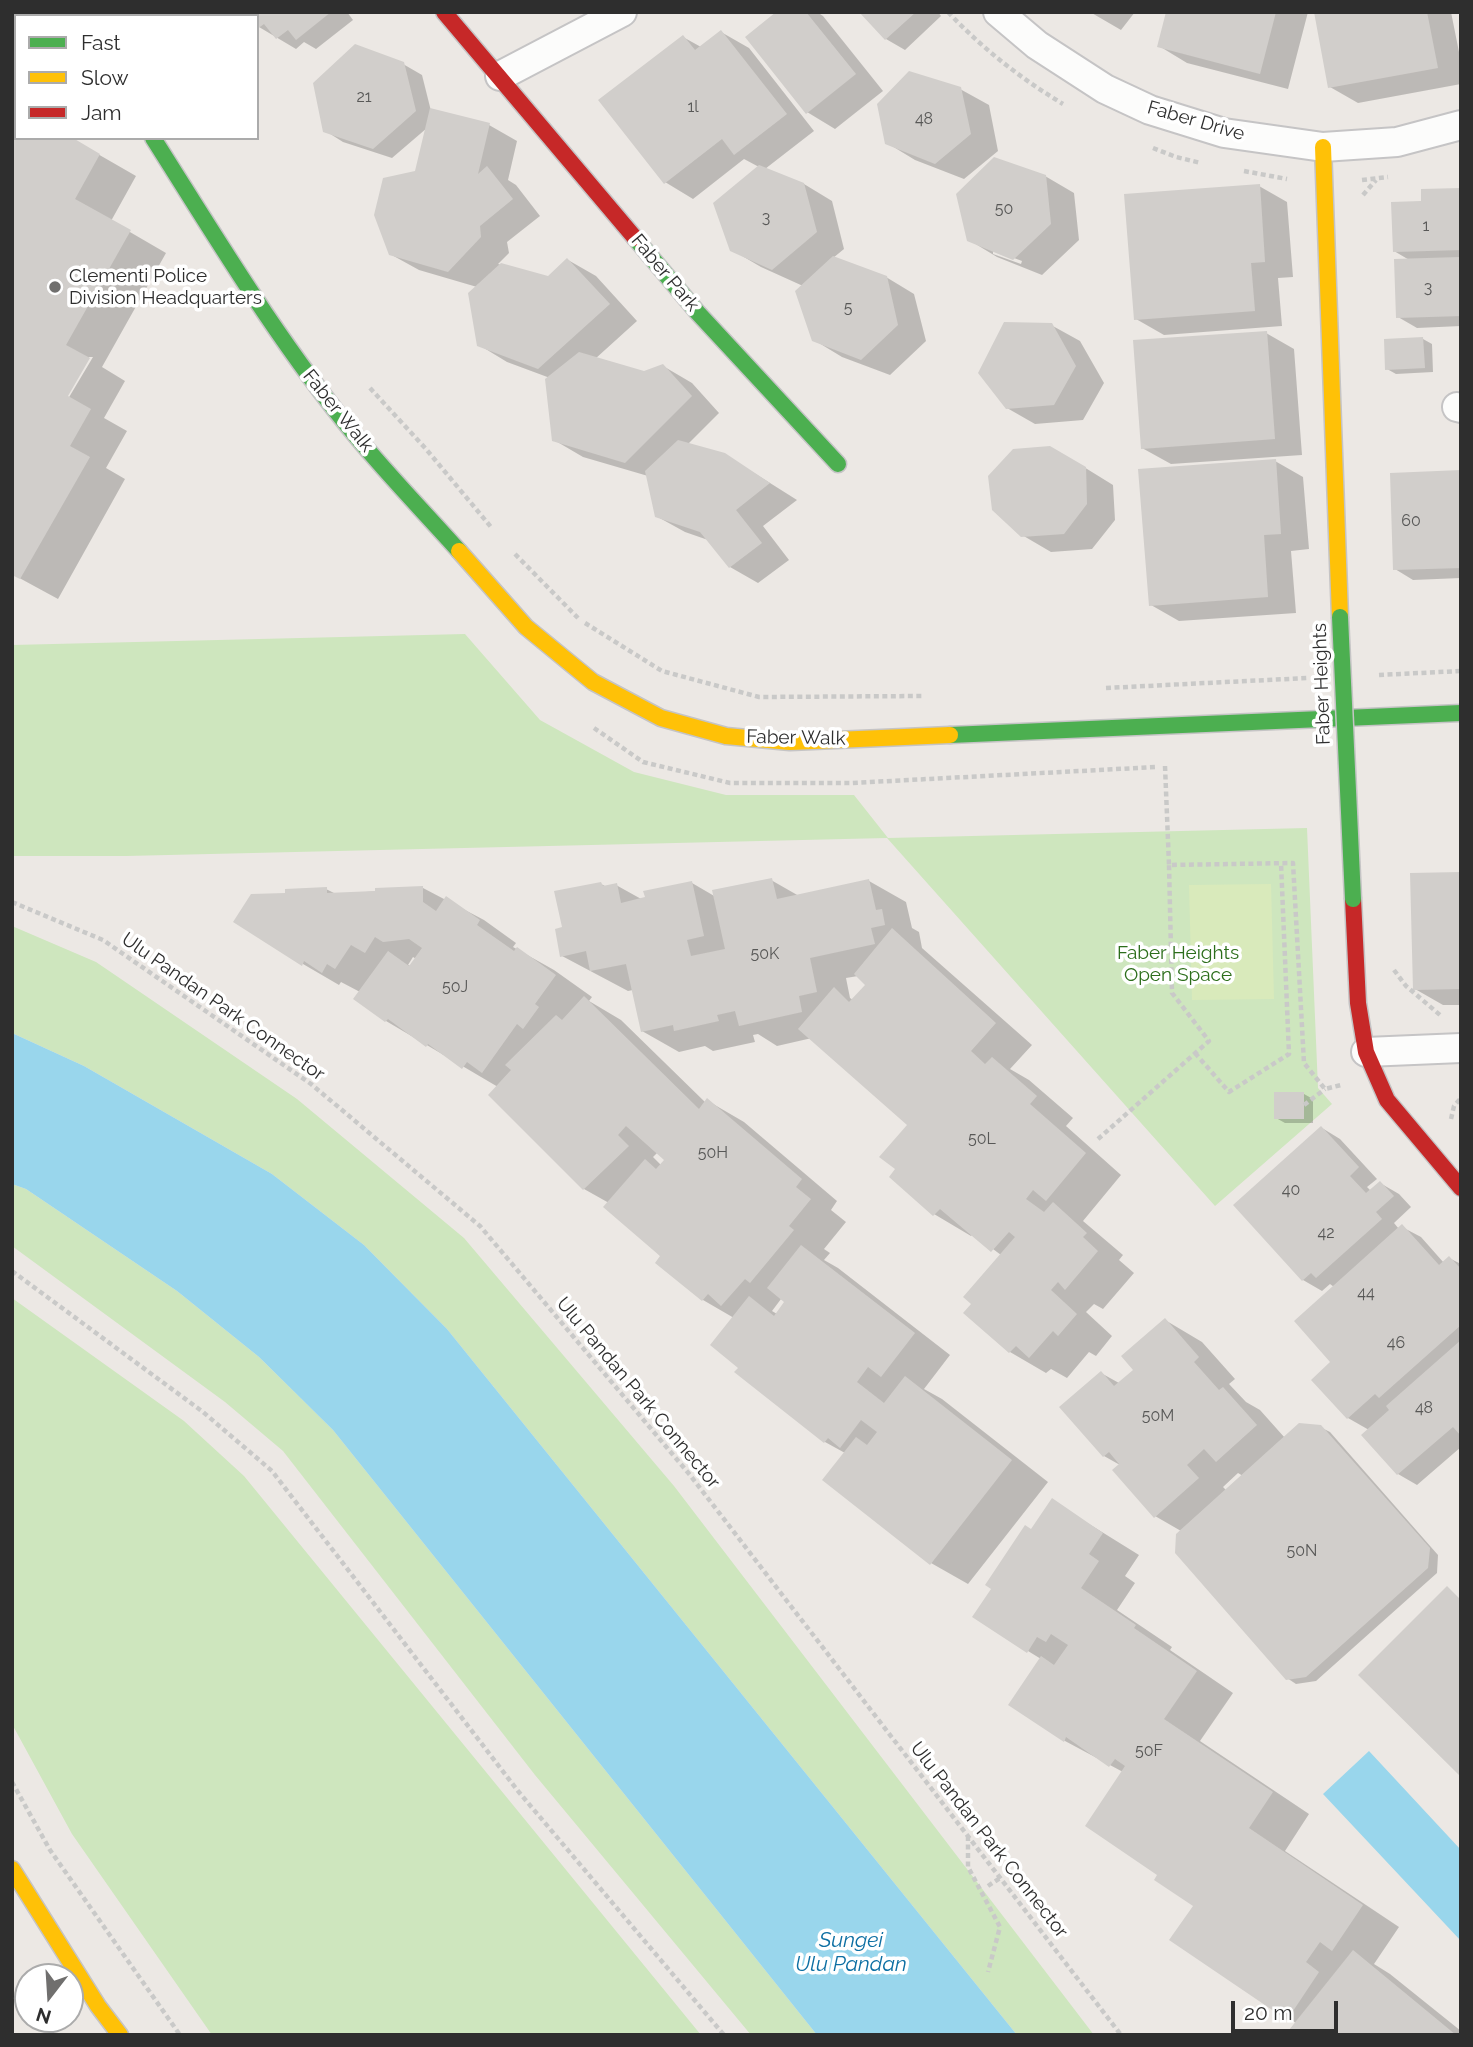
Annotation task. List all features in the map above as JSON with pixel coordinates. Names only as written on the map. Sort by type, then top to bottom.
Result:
[{"type":"street","name":"Faber Park","points":[[444,12],[698,313],[838,464]]},
{"type":"street","points":[[500,76],[622,12]]},
{"type":"street","name":"Faber Drive","points":[[998,12],[1037,46],[1105,89],[1150,110],[1224,133],[1323,147],[1397,142],[1461,125]]},
{"type":"street","name":"Faber Walk","points":[[154,140],[263,311],[356,436],[526,627],[593,682],[661,718],[726,736],[790,742],[1461,713]]},
{"type":"street","name":"Faber Heights","points":[[1323,147],[1340,617],[1358,1003],[1371,1064],[1387,1100],[1461,1188]]},
{"type":"street","points":[[1371,1064],[1461,1048]]},
{"type":"street","points":[[12,1869],[98,2006],[120,2035]]},
{"type":"path","points":[[370,388],[498,534]]},
{"type":"path","points":[[506,545],[581,621],[662,671],[759,697],[932,696]]},
{"type":"path","points":[[1377,675],[1461,671]]},
{"type":"path","points":[[1099,688],[1308,678]]},
{"type":"path","points":[[589,724],[643,762],[730,783],[852,783],[1165,766],[1172,993],[1209,1041],[1098,1139]]},
{"type":"path","points":[[1195,1053],[1230,1092],[1289,1054],[1281,863]]},
{"type":"path","points":[[1169,865],[1293,863],[1304,1063],[1325,1089]]},
{"type":"path","name":"Ulu Pandan Park Connector","points":[[12,902],[103,940],[311,1084],[480,1226],[690,1475],[1121,2035]]},
{"type":"path","points":[[1393,969],[1406,986],[1442,1017]]},
{"type":"path","points":[[1304,1105],[1325,1089],[1371,1064]]},
{"type":"path","points":[[1448,1131],[1454,1106],[1461,1098]]},
{"type":"path","points":[[12,1270],[203,1412],[271,1471],[518,1791],[724,2035]]},
{"type":"path","points":[[12,1782],[50,1850],[180,2035]]},
{"type":"path","points":[[968,1836],[968,1867],[1000,1927],[988,1972]]},
{"type":"path","points":[[988,1886],[1000,1878]]},
{"type":"green space","name":"Faber Heights Open Space","points":[[465,634],[540,720],[634,772],[726,795],[854,795],[888,838],[1307,828],[1318,1088],[1332,1104],[1215,1206],[887,838],[126,856],[12,856],[12,645]]},
{"type":"green space","points":[[1271,884],[1274,999],[1192,1000],[1189,885]]},
{"type":"green space","points":[[12,926],[96,962],[297,1099],[464,1238],[674,1486],[1094,2035],[1017,2035],[447,1329],[364,1245],[272,1174],[84,1066],[12,1033]]},
{"type":"green space","points":[[12,1184],[26,1189],[177,1291],[259,1357],[333,1430],[817,2035],[751,2035],[535,1775],[283,1451],[225,1402],[12,1246]]},
{"type":"green space","points":[[12,1298],[184,1421],[244,1476],[701,2035],[212,2035],[72,1834],[12,1724]]},
{"type":"water","name":"Sungei Ulu Pandan","points":[[12,1033],[84,1066],[272,1174],[364,1245],[447,1329],[1017,2035],[817,2035],[333,1430],[259,1357],[177,1291],[26,1189],[12,1184]]},
{"type":"water","points":[[1369,1751],[1461,1850],[1461,1941],[1323,1794]]},
{"type":"building","points":[[245,12],[331,12],[296,40],[288,30],[276,39],[264,24],[259,28],[259,14]]},
{"type":"building","points":[[776,12],[806,12],[856,74],[806,114],[745,37]]},
{"type":"building","points":[[859,12],[916,12],[885,40]]},
{"type":"building","points":[[1166,12],[1276,12],[1260,74],[1157,47]]},
{"type":"building","points":[[1314,12],[1427,12],[1438,68],[1328,88]]},
{"type":"building","points":[[721,30],[787,114],[734,155],[722,139],[664,184],[598,100],[683,35],[695,50]]},
{"type":"building","points":[[355,44],[404,62],[416,111],[373,149],[323,132],[313,83]]},
{"type":"building","points":[[909,71],[961,87],[971,134],[935,164],[885,144],[877,104]]},
{"type":"building","name":"Clementi Police Division Headquarters","points":[[12,104],[14,140],[76,140],[100,154],[75,199],[131,230],[66,345],[90,358],[68,396],[91,409],[70,446],[90,457],[20,579],[12,575]]},
{"type":"building","points":[[430,108],[490,123],[478,174],[487,166],[513,199],[480,226],[481,237],[448,272],[389,255],[374,215],[383,178],[415,171]]},
{"type":"building","points":[[994,157],[1046,175],[1051,224],[1013,260],[967,241],[956,194]]},
{"type":"building","points":[[759,165],[804,183],[817,232],[772,270],[730,251],[713,203]]},
{"type":"building","points":[[1260,184],[1265,262],[1251,263],[1255,311],[1134,320],[1124,194]]},
{"type":"building","points":[[1461,188],[1461,250],[1393,252],[1391,202],[1421,201],[1421,189]]},
{"type":"building","points":[[833,256],[887,276],[898,325],[861,360],[812,341],[795,291]]},
{"type":"building","points":[[1461,257],[1461,316],[1396,318],[1394,259]]},
{"type":"building","points":[[567,258],[610,304],[538,369],[477,346],[468,293],[501,263],[548,276]]},
{"type":"building","points":[[1004,322],[1052,323],[1076,366],[1054,405],[1006,409],[978,373]]},
{"type":"building","points":[[1267,331],[1275,439],[1141,449],[1133,340]]},
{"type":"building","points":[[1423,337],[1425,368],[1385,370],[1384,339]]},
{"type":"building","points":[[579,352],[644,371],[663,364],[692,396],[625,463],[552,441],[545,379]]},
{"type":"building","points":[[678,440],[725,453],[770,483],[736,510],[762,543],[729,568],[700,532],[655,517],[645,471]]},
{"type":"building","points":[[1050,446],[1086,467],[1087,504],[1064,534],[1021,537],[992,510],[988,476],[1013,449]]},
{"type":"building","points":[[1276,459],[1281,534],[1264,535],[1268,597],[1149,606],[1138,469]]},
{"type":"building","points":[[1461,470],[1461,568],[1393,570],[1390,473]]},
{"type":"building","points":[[1461,872],[1461,989],[1413,990],[1410,873]]},
{"type":"building","points":[[772,878],[777,899],[869,879],[876,910],[882,909],[885,925],[871,928],[875,944],[810,958],[817,992],[799,996],[802,1012],[739,1026],[735,1011],[717,1015],[719,1021],[674,1031],[673,1025],[641,1032],[626,964],[590,971],[586,951],[560,957],[555,929],[562,927],[554,891],[601,882],[603,886],[617,883],[621,903],[645,897],[643,891],[692,881],[704,936],[687,940],[691,956],[725,949],[712,890]]},
{"type":"building","points":[[423,886],[423,902],[436,911],[446,896],[480,920],[477,925],[514,951],[517,947],[556,975],[535,1004],[539,1007],[523,1029],[517,1024],[482,1073],[467,1062],[462,1069],[428,1044],[426,1047],[388,1019],[385,1022],[353,999],[388,951],[409,966],[422,948],[409,939],[383,942],[375,937],[365,953],[351,945],[335,969],[327,964],[322,973],[304,961],[302,966],[233,922],[251,894],[285,893],[285,889],[327,887],[327,893]]},
{"type":"building","points":[[892,928],[996,1023],[971,1051],[985,1064],[992,1057],[1037,1096],[1030,1104],[1086,1153],[1046,1201],[1033,1190],[1026,1199],[1044,1212],[1053,1202],[1087,1233],[1083,1237],[1098,1251],[1065,1290],[1058,1282],[1051,1290],[1077,1314],[1058,1336],[1053,1331],[1029,1358],[1016,1346],[1009,1353],[963,1313],[971,1304],[963,1297],[1015,1237],[1009,1232],[991,1252],[940,1209],[933,1216],[889,1177],[895,1169],[879,1157],[907,1125],[798,1029],[834,987],[849,1002],[865,985],[854,974]]},
{"type":"building","points":[[584,996],[699,1109],[707,1098],[802,1179],[796,1187],[811,1199],[789,1226],[794,1230],[750,1283],[745,1279],[721,1306],[708,1294],[702,1301],[655,1263],[660,1256],[603,1207],[645,1159],[656,1169],[664,1160],[626,1126],[618,1135],[629,1146],[583,1190],[488,1095],[511,1070],[505,1065],[556,1015],[562,1020]]},
{"type":"building","points":[[1274,1092],[1304,1092],[1304,1119],[1274,1119]]},
{"type":"building","points":[[1321,1126],[1359,1167],[1350,1176],[1366,1193],[1380,1181],[1394,1196],[1376,1212],[1382,1219],[1316,1278],[1311,1273],[1302,1281],[1233,1205]]},
{"type":"building","points":[[1402,1224],[1439,1265],[1449,1256],[1461,1269],[1461,1325],[1379,1398],[1375,1394],[1347,1419],[1311,1380],[1330,1362],[1294,1321]]},
{"type":"building","points":[[801,1245],[915,1333],[881,1377],[868,1367],[857,1382],[884,1403],[905,1376],[1012,1460],[930,1565],[822,1480],[856,1437],[867,1445],[877,1432],[861,1420],[840,1448],[828,1438],[824,1443],[734,1372],[738,1368],[710,1345],[749,1296],[774,1316],[784,1302],[767,1288]]},
{"type":"building","points":[[1165,1318],[1199,1357],[1194,1362],[1219,1390],[1223,1387],[1257,1425],[1216,1462],[1204,1449],[1187,1465],[1199,1478],[1154,1518],[1112,1470],[1119,1464],[1109,1452],[1103,1457],[1059,1407],[1101,1371],[1114,1386],[1133,1370],[1121,1356]]},
{"type":"building","points":[[1461,1340],[1461,1436],[1453,1427],[1397,1475],[1361,1435],[1389,1410],[1386,1406]]},
{"type":"building","points":[[1299,1423],[1321,1425],[1430,1548],[1428,1568],[1306,1677],[1286,1680],[1175,1553],[1176,1534]]},
{"type":"building","points":[[1052,1498],[1103,1533],[1089,1554],[1099,1561],[1081,1588],[1197,1671],[1164,1719],[1273,1792],[1249,1828],[1363,1905],[1332,1951],[1320,1942],[1306,1962],[1319,1972],[1287,2020],[1169,1940],[1193,1906],[1154,1880],[1157,1875],[1085,1826],[1125,1766],[1115,1759],[1109,1767],[1066,1737],[1064,1742],[1008,1705],[1041,1656],[1054,1665],[1068,1645],[1051,1634],[1046,1642],[1037,1637],[1027,1653],[972,1617],[991,1589],[985,1585],[1025,1525],[1031,1529]]},
{"type":"building","points":[[1447,1586],[1461,1600],[1461,1777],[1358,1675]]},
{"type":"building","points":[[1353,1950],[1456,2035],[1285,2035]]},
{"type":"traffic: fast","points":[[154,140],[250,290],[328,401],[459,551]]},
{"type":"traffic: fast","points":[[635,238],[698,313],[838,464]]},
{"type":"traffic: fast","points":[[1340,617],[1353,899]]},
{"type":"traffic: fast","points":[[950,735],[1461,713]]},
{"type":"traffic: slow","points":[[1323,147],[1340,617]]},
{"type":"traffic: slow","points":[[459,551],[526,627],[593,682],[661,718],[726,736],[790,742],[950,735]]},
{"type":"traffic: slow","points":[[12,1869],[98,2006],[120,2035]]},
{"type":"traffic: jam","points":[[444,12],[635,238]]},
{"type":"traffic: jam","points":[[1353,899],[1358,1003],[1366,1052],[1387,1100],[1461,1188]]},
{"type":"place","name":"Clementi Police Division Headquarters","points":[[55,287]]}]
